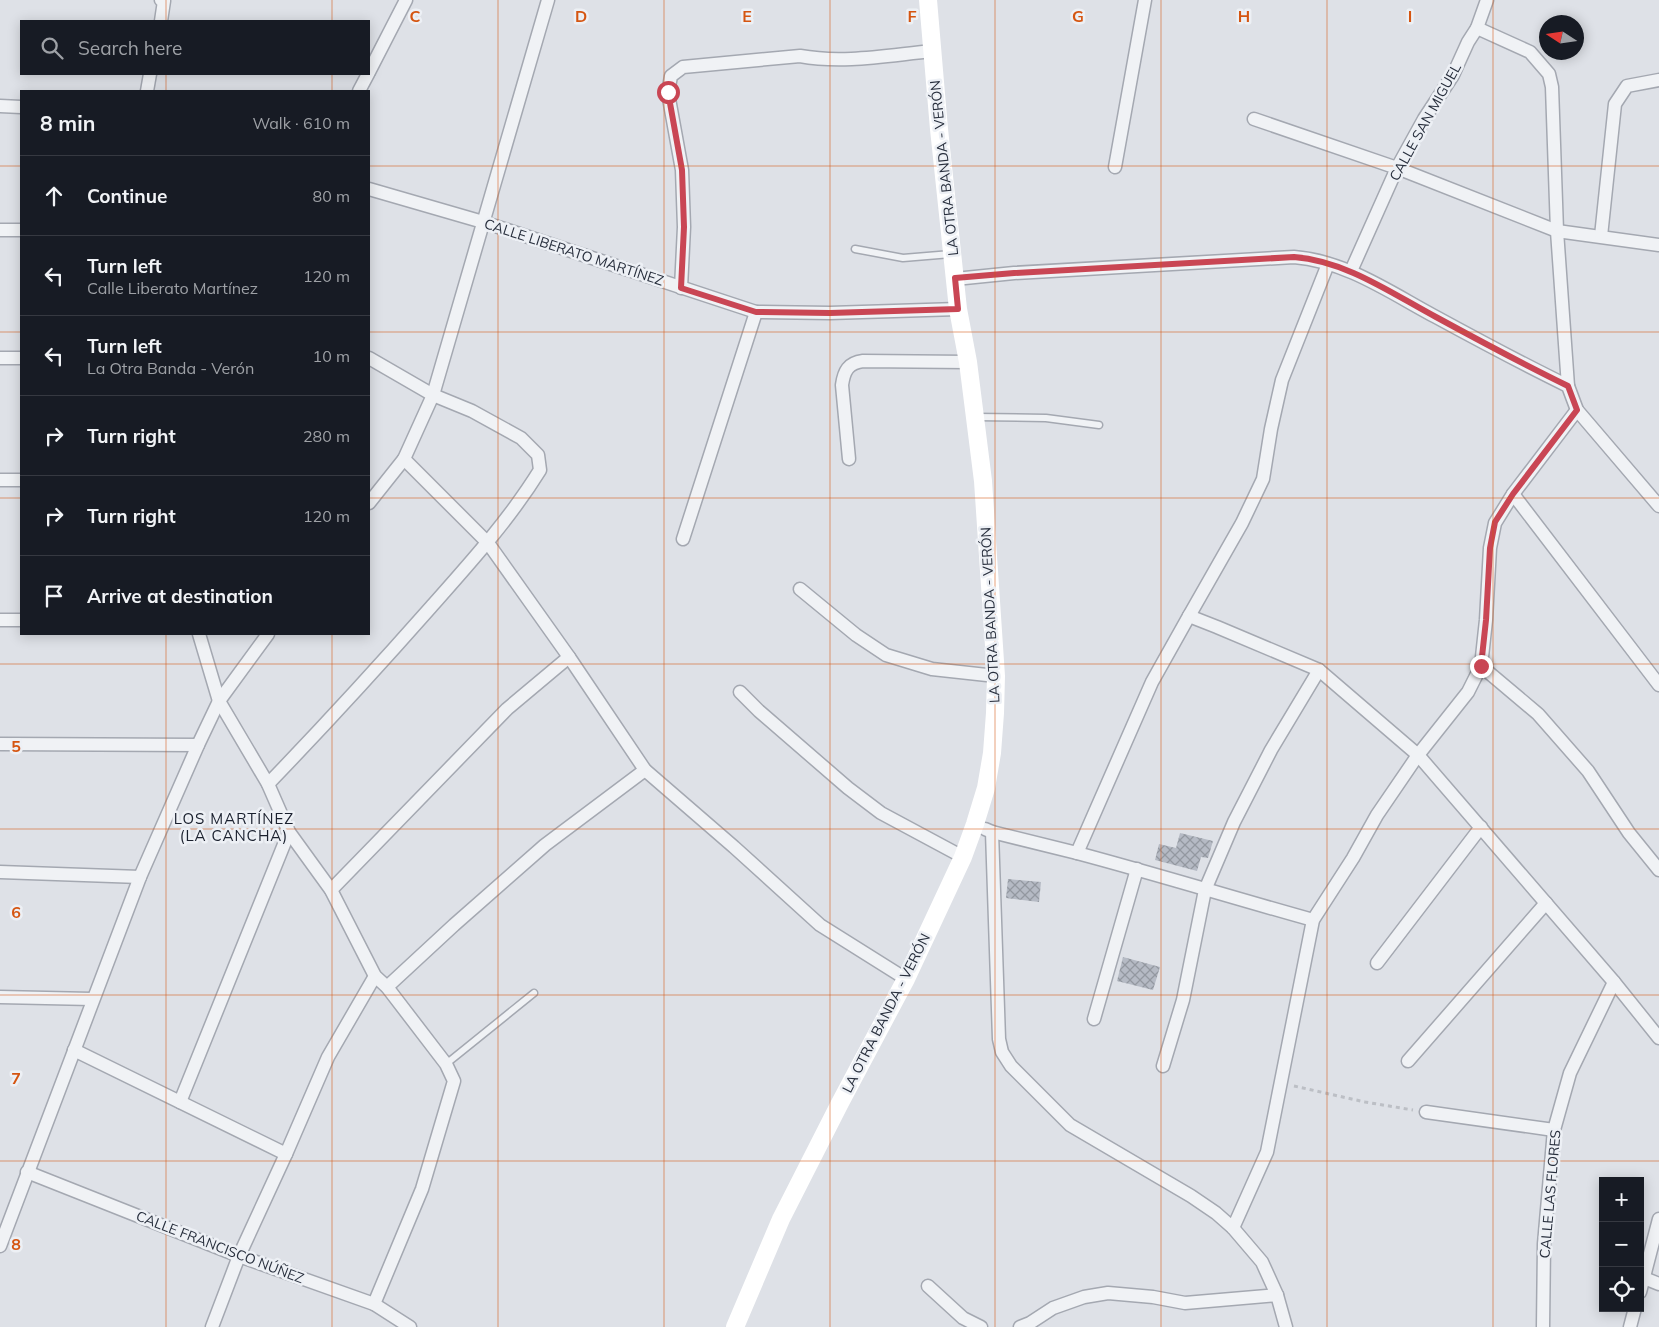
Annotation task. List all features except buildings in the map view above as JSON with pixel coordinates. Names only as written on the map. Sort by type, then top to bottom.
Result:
[{"type":"main road","name":"LA OTRA BANDA - VERÓN","points":[[736,1327],[781,1219],[840,1102],[906,980],[963,857],[986,788],[992,753],[996,676],[983,481],[968,362],[958,309],[928,0]]},
{"type":"street","points":[[161,20],[163,0]]},
{"type":"street","points":[[370,69],[406,0]]},
{"type":"street","points":[[370,503],[404,459],[433,395],[548,0]]},
{"type":"street","points":[[1115,167],[1145,0]]},
{"type":"street","name":"CALLE SAN MIGUEL","points":[[1352,271],[1397,168],[1424,119],[1453,75],[1468,42],[1477,28],[1487,0]]},
{"type":"street","points":[[1477,28],[1530,52],[1549,74],[1552,87],[1557,231],[1568,386],[1577,410],[1659,506]]},
{"type":"street","points":[[681,288],[684,227],[682,170],[668,92],[671,76],[683,67],[800,56],[835,60],[933,51]]},
{"type":"street","points":[[146,90],[150,75]]},
{"type":"street","points":[[360,90],[367,75]]},
{"type":"street","points":[[1601,236],[1616,104],[1627,86],[1659,80]]},
{"type":"street","points":[[0,106],[20,107]]},
{"type":"street","points":[[1254,119],[1397,168],[1557,231],[1659,245]]},
{"type":"street","name":"CALLE LIBERATO MARTÍNEZ","points":[[370,189],[483,222],[756,312],[830,313],[958,309]]},
{"type":"street","points":[[0,230],[20,230]]},
{"type":"street","points":[[955,278],[1294,257],[1309,258],[1352,271],[1508,356],[1568,386]]},
{"type":"street","points":[[1077,854],[1152,682],[1242,523],[1263,479],[1271,429],[1282,380],[1328,264]]},
{"type":"street","points":[[683,539],[756,312]]},
{"type":"street","points":[[0,358],[20,358]]},
{"type":"street","points":[[268,784],[340,709],[488,543],[523,497],[540,470],[538,455],[521,438],[472,411],[433,395],[370,359]]},
{"type":"street","points":[[849,459],[842,385],[844,375],[850,366],[855,362],[863,361],[968,362]]},
{"type":"street","points":[[1233,1228],[1267,1152],[1312,920],[1354,858],[1377,815],[1418,755],[1468,692],[1481,666],[1490,548],[1495,522],[1513,494],[1577,410]]},
{"type":"street","points":[[404,459],[488,543],[569,657],[645,770],[820,925],[906,980]]},
{"type":"street","points":[[0,480],[20,480]]},
{"type":"street","points":[[1513,494],[1658,680]]},
{"type":"street","points":[[800,590],[856,635],[886,655],[932,669],[996,676]]},
{"type":"street","points":[[1189,616],[1319,670],[1418,755],[1614,982],[1659,1038]]},
{"type":"street","points":[[0,620],[20,620]]},
{"type":"street","points":[[200,635],[219,701],[268,784],[289,832],[331,890],[375,976],[387,987],[446,1064],[454,1081],[422,1190],[374,1304]]},
{"type":"street","points":[[0,1246],[92,999],[140,877],[219,701],[267,635]]},
{"type":"street","points":[[331,890],[507,709],[569,657]]},
{"type":"street","points":[[1481,666],[1538,714],[1581,764],[1629,833],[1659,870]]},
{"type":"street","points":[[1163,1066],[1183,1000],[1205,890],[1234,822],[1271,750],[1319,670]]},
{"type":"street","points":[[740,692],[759,711],[848,788],[881,812],[963,857]]},
{"type":"street","points":[[0,744],[198,745]]},
{"type":"street","points":[[387,987],[454,924],[545,845],[645,770]]},
{"type":"street","points":[[975,824],[992,832],[1137,869],[1312,920]]},
{"type":"street","points":[[1377,963],[1481,828]]},
{"type":"street","points":[[180,1102],[289,832]]},
{"type":"street","points":[[992,832],[999,1039],[1002,1052],[1011,1066],[1070,1126],[1191,1196],[1216,1213],[1233,1228],[1262,1262],[1277,1295],[1286,1327]]},
{"type":"street","points":[[1094,1019],[1137,869]]},
{"type":"street","points":[[0,872],[140,877]]},
{"type":"street","points":[[1408,1061],[1546,903]]},
{"type":"street","points":[[212,1327],[239,1256],[328,1057],[375,976]]},
{"type":"street","name":"CALLE LAS FLORES","points":[[1543,1327],[1544,1244],[1554,1130],[1570,1073],[1614,982]]},
{"type":"street","points":[[0,997],[92,999]]},
{"type":"street","points":[[74,1050],[286,1154]]},
{"type":"street","points":[[1426,1112],[1554,1130]]},
{"type":"street","name":"CALLE FRANCISCO NÚÑEZ","points":[[27,1172],[239,1256],[374,1304],[410,1327]]},
{"type":"street","points":[[1659,1220],[1644,1278],[1659,1284]]},
{"type":"street","points":[[928,1286],[963,1318],[981,1327]]},
{"type":"street","points":[[1020,1327],[1030,1323],[1053,1308],[1084,1298],[1108,1294],[1153,1297],[1185,1302],[1277,1295]]},
{"type":"street","points":[[1630,1327],[1634,1312]]},
{"type":"lane","points":[[855,249],[903,258],[952,254]]},
{"type":"lane","points":[[974,416],[1046,418],[1099,425]]},
{"type":"lane","points":[[446,1064],[534,994]]},
{"type":"path","points":[[1281,1084],[1365,1102],[1426,1112]]},
{"type":"district","name":"LOS MARTÍNEZ (LA CANCHA)","points":[[234,828]]},
{"type":"route","points":[[668,92],[682,170],[684,227],[681,288],[756,312],[830,313],[958,309],[955,278],[1294,257],[1309,258],[1352,271],[1508,356],[1568,386],[1577,410],[1513,494],[1495,522],[1490,548],[1481,666]]}]
